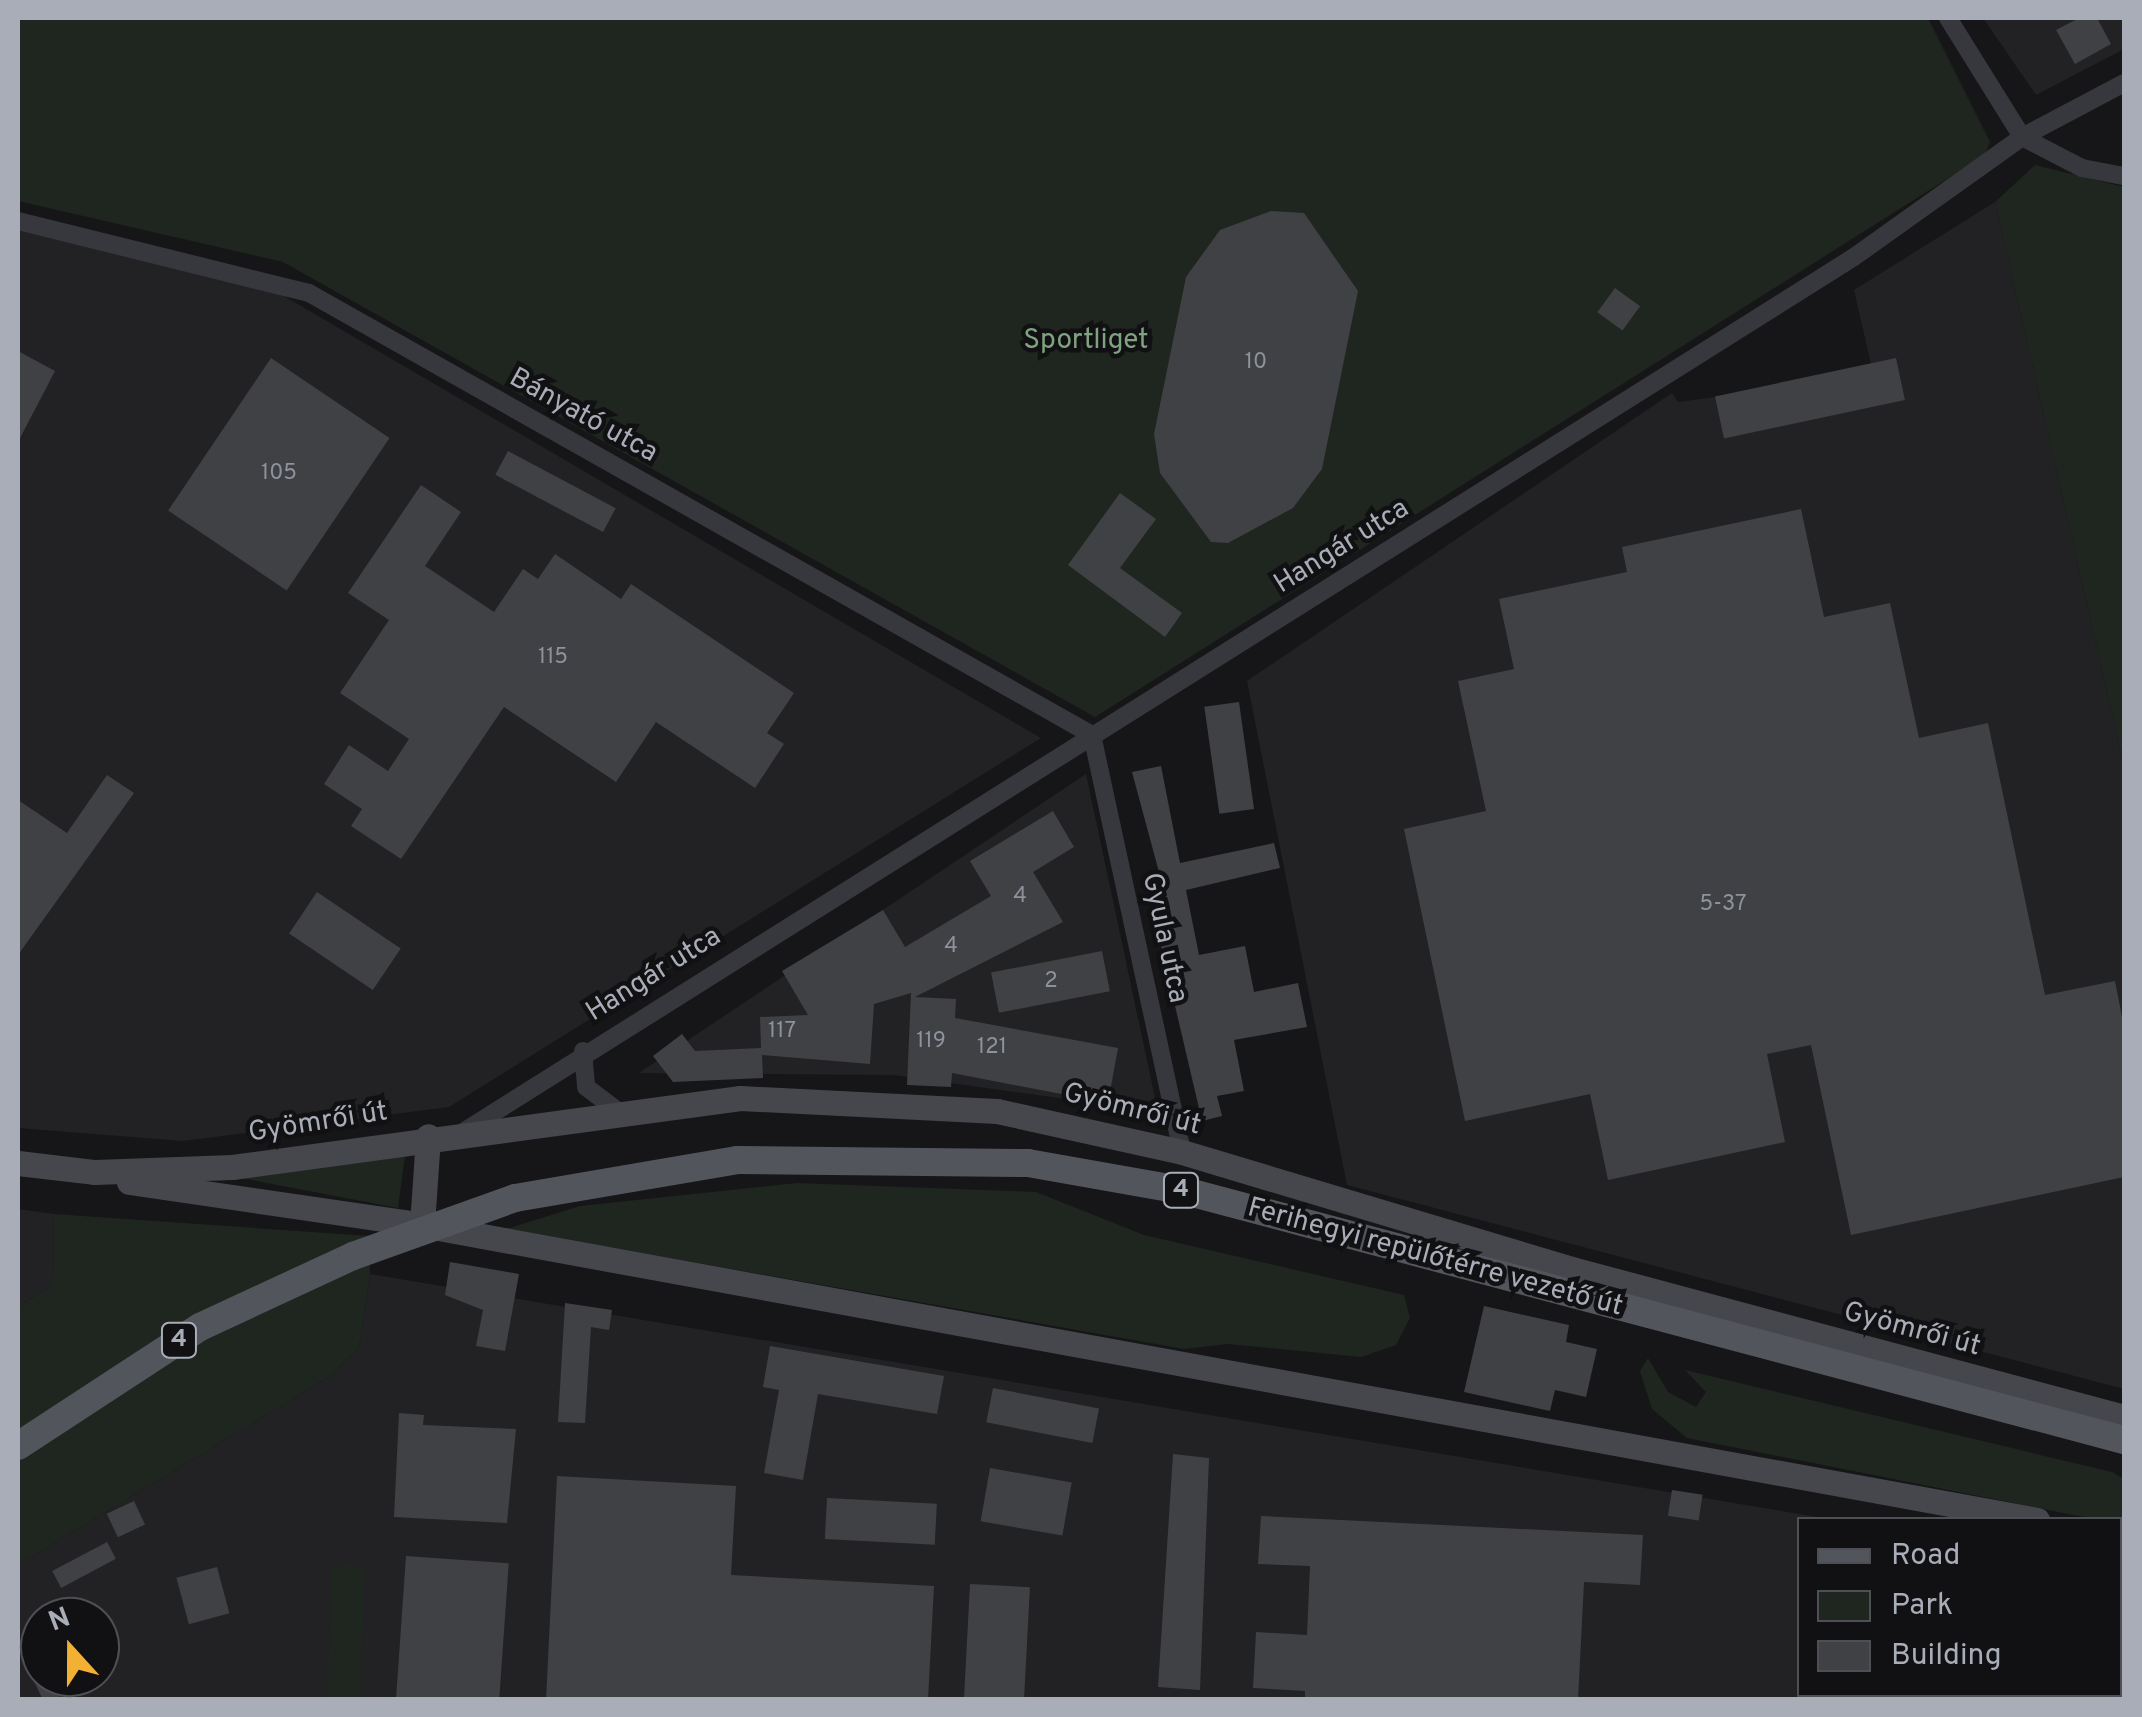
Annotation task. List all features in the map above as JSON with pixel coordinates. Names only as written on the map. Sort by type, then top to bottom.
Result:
[{"type":"main road","name":"Ferihegyi repülőtérre vezető út","points":[[18,1446],[170,1344],[352,1256],[515,1198],[738,1160],[1028,1164],[1181,1190],[2113,1437]]},
{"type":"street","points":[[1948,18],[2022,138],[2082,168],[2124,176]]},
{"type":"street","name":"Hangár utca","points":[[462,1132],[583,1051],[1840,266],[2022,138],[2124,83]]},
{"type":"street","name":"Bányató utca","points":[[18,221],[309,292],[1092,735]]},
{"type":"street","name":"Gyula utca","points":[[1092,735],[1182,1152]]},
{"type":"street","name":"Hangár utca","points":[[583,1051],[586,1087],[615,1109]]},
{"type":"street","name":"Gyömrői út","points":[[95,1172],[232,1166],[615,1109],[868,1099],[997,1111],[1182,1152],[1554,1264],[2124,1417]]},
{"type":"street","points":[[422,1226],[428,1136]]},
{"type":"street","name":"Gyömrői út","points":[[18,1163],[422,1226],[2021,1517]]},
{"type":"street","points":[[2113,1437],[2124,1452]]},
{"type":"shaded area","points":[[1983,18],[2124,18],[2124,49],[2036,95]]},
{"type":"shaded area","points":[[1995,202],[2124,766],[2124,1389],[1347,1185],[1247,681],[1672,393],[1678,402],[1715,397],[1871,364],[1854,290]]},
{"type":"shaded area","points":[[18,227],[277,292],[1041,738],[449,1107],[183,1141],[18,1128]]},
{"type":"shaded area","points":[[1086,774],[1158,1112],[894,1075],[639,1073]]},
{"type":"shaded area","points":[[18,1209],[54,1214],[53,1284],[18,1307]]},
{"type":"shaded area","points":[[370,1274],[1817,1517],[1797,1517],[1797,1697],[2122,1697],[2124,1569],[2124,1699],[18,1700],[18,1565],[327,1378],[359,1347]]},
{"type":"green space","name":"Sportliget","points":[[18,18],[1928,18],[1990,142],[1985,155],[1095,717],[283,262],[18,201]]},
{"type":"green space","points":[[2035,165],[2124,187],[2124,766],[1995,202]]},
{"type":"green space","points":[[405,1156],[398,1208],[241,1178],[241,1174]]},
{"type":"green space","points":[[797,1183],[1036,1192],[1144,1235],[1404,1295],[1410,1318],[1396,1345],[1361,1357],[1228,1344],[1184,1349],[506,1229],[580,1206]]},
{"type":"green space","points":[[54,1214],[369,1236],[370,1274],[359,1347],[327,1378],[18,1565],[18,1307],[53,1284]]},
{"type":"green space","points":[[1648,1358],[1668,1392],[1696,1407],[1706,1392],[1685,1370],[2112,1472],[2124,1479],[2124,1525],[2122,1517],[2084,1517],[1687,1438],[1652,1409],[1640,1371]]},
{"type":"green space","points":[[332,1565],[365,1566],[360,1700],[327,1699]]},
{"type":"building","points":[[2079,18],[2097,18],[2111,44],[2075,64],[2056,30]]},
{"type":"building","points":[[1271,211],[1304,213],[1358,291],[1322,469],[1293,508],[1228,543],[1211,542],[1160,473],[1154,434],[1186,277],[1220,230]]},
{"type":"building","points":[[1615,288],[1640,306],[1622,330],[1597,312]]},
{"type":"building","points":[[18,351],[55,371],[18,442]]},
{"type":"building","points":[[271,358],[390,438],[287,591],[168,511]]},
{"type":"building","points":[[1896,358],[1905,400],[1724,439],[1715,396]]},
{"type":"building","points":[[508,451],[616,508],[603,532],[495,475]]},
{"type":"building","points":[[421,485],[461,512],[425,566],[494,612],[523,569],[538,579],[555,554],[621,599],[631,584],[794,693],[767,733],[784,744],[755,788],[656,722],[616,782],[504,707],[401,859],[351,826],[362,809],[324,784],[349,745],[388,771],[409,739],[340,693],[389,620],[348,593]]},
{"type":"building","points":[[1120,493],[1156,519],[1120,568],[1182,613],[1165,637],[1068,565]]},
{"type":"building","points":[[1801,509],[1824,617],[1890,603],[1919,738],[1988,723],[2045,995],[2115,981],[2124,1027],[2124,1177],[1851,1235],[1811,1045],[1767,1054],[1785,1142],[1608,1180],[1590,1094],[1465,1121],[1404,829],[1486,811],[1458,681],[1514,669],[1499,599],[1627,572],[1622,547]]},
{"type":"building","points":[[1239,702],[1254,809],[1219,814],[1204,707]]},
{"type":"building","points":[[1161,766],[1180,863],[1274,843],[1280,868],[1186,890],[1199,955],[1245,946],[1254,992],[1298,983],[1307,1027],[1234,1040],[1244,1091],[1217,1096],[1222,1116],[1202,1121],[1154,916],[1170,913],[1132,772]]},
{"type":"building","points":[[107,775],[134,793],[18,955],[18,800],[67,833]]},
{"type":"building","points":[[1053,811],[1074,847],[1033,872],[1063,922],[915,997],[956,999],[955,1018],[1118,1048],[1108,1103],[952,1073],[951,1087],[907,1085],[911,993],[874,1004],[870,1064],[762,1055],[763,1078],[673,1082],[653,1056],[682,1034],[695,1051],[761,1048],[760,1017],[808,1015],[782,971],[883,910],[905,947],[991,896],[970,861]]},
{"type":"building","points":[[317,892],[401,948],[373,990],[289,933]]},
{"type":"building","points":[[1102,951],[1110,991],[999,1013],[991,973]]},
{"type":"building","points":[[450,1262],[519,1274],[505,1351],[476,1346],[483,1310],[445,1295]]},
{"type":"building","points":[[565,1303],[612,1310],[609,1330],[591,1327],[585,1423],[558,1422]]},
{"type":"building","points":[[1484,1306],[1569,1325],[1566,1342],[1597,1349],[1586,1397],[1555,1390],[1550,1411],[1464,1392]]},
{"type":"building","points":[[770,1346],[944,1376],[937,1414],[818,1394],[803,1480],[764,1473],[779,1390],[763,1387]]},
{"type":"building","points":[[993,1388],[1099,1409],[1092,1443],[986,1422]]},
{"type":"building","points":[[399,1413],[424,1415],[423,1425],[516,1429],[507,1523],[394,1517]]},
{"type":"building","points":[[1173,1454],[1209,1458],[1200,1690],[1158,1687]]},
{"type":"building","points":[[990,1468],[1072,1482],[1062,1536],[981,1521]]},
{"type":"building","points":[[557,1476],[736,1486],[731,1575],[934,1586],[928,1700],[546,1700]]},
{"type":"building","points":[[1672,1490],[1703,1495],[1699,1521],[1668,1516]]},
{"type":"building","points":[[827,1498],[937,1504],[935,1545],[825,1539]]},
{"type":"building","points":[[134,1501],[145,1525],[118,1537],[107,1514]]},
{"type":"building","points":[[1261,1516],[1643,1535],[1640,1585],[1584,1582],[1578,1700],[1305,1700],[1305,1691],[1253,1688],[1256,1632],[1307,1635],[1310,1566],[1258,1564]]},
{"type":"building","points":[[107,1542],[116,1559],[61,1588],[52,1571]]},
{"type":"building","points":[[406,1556],[509,1563],[499,1700],[396,1700]]},
{"type":"building","points":[[217,1567],[229,1613],[189,1624],[176,1578]]},
{"type":"building","points":[[970,1584],[1030,1587],[1024,1700],[964,1700]]}]
